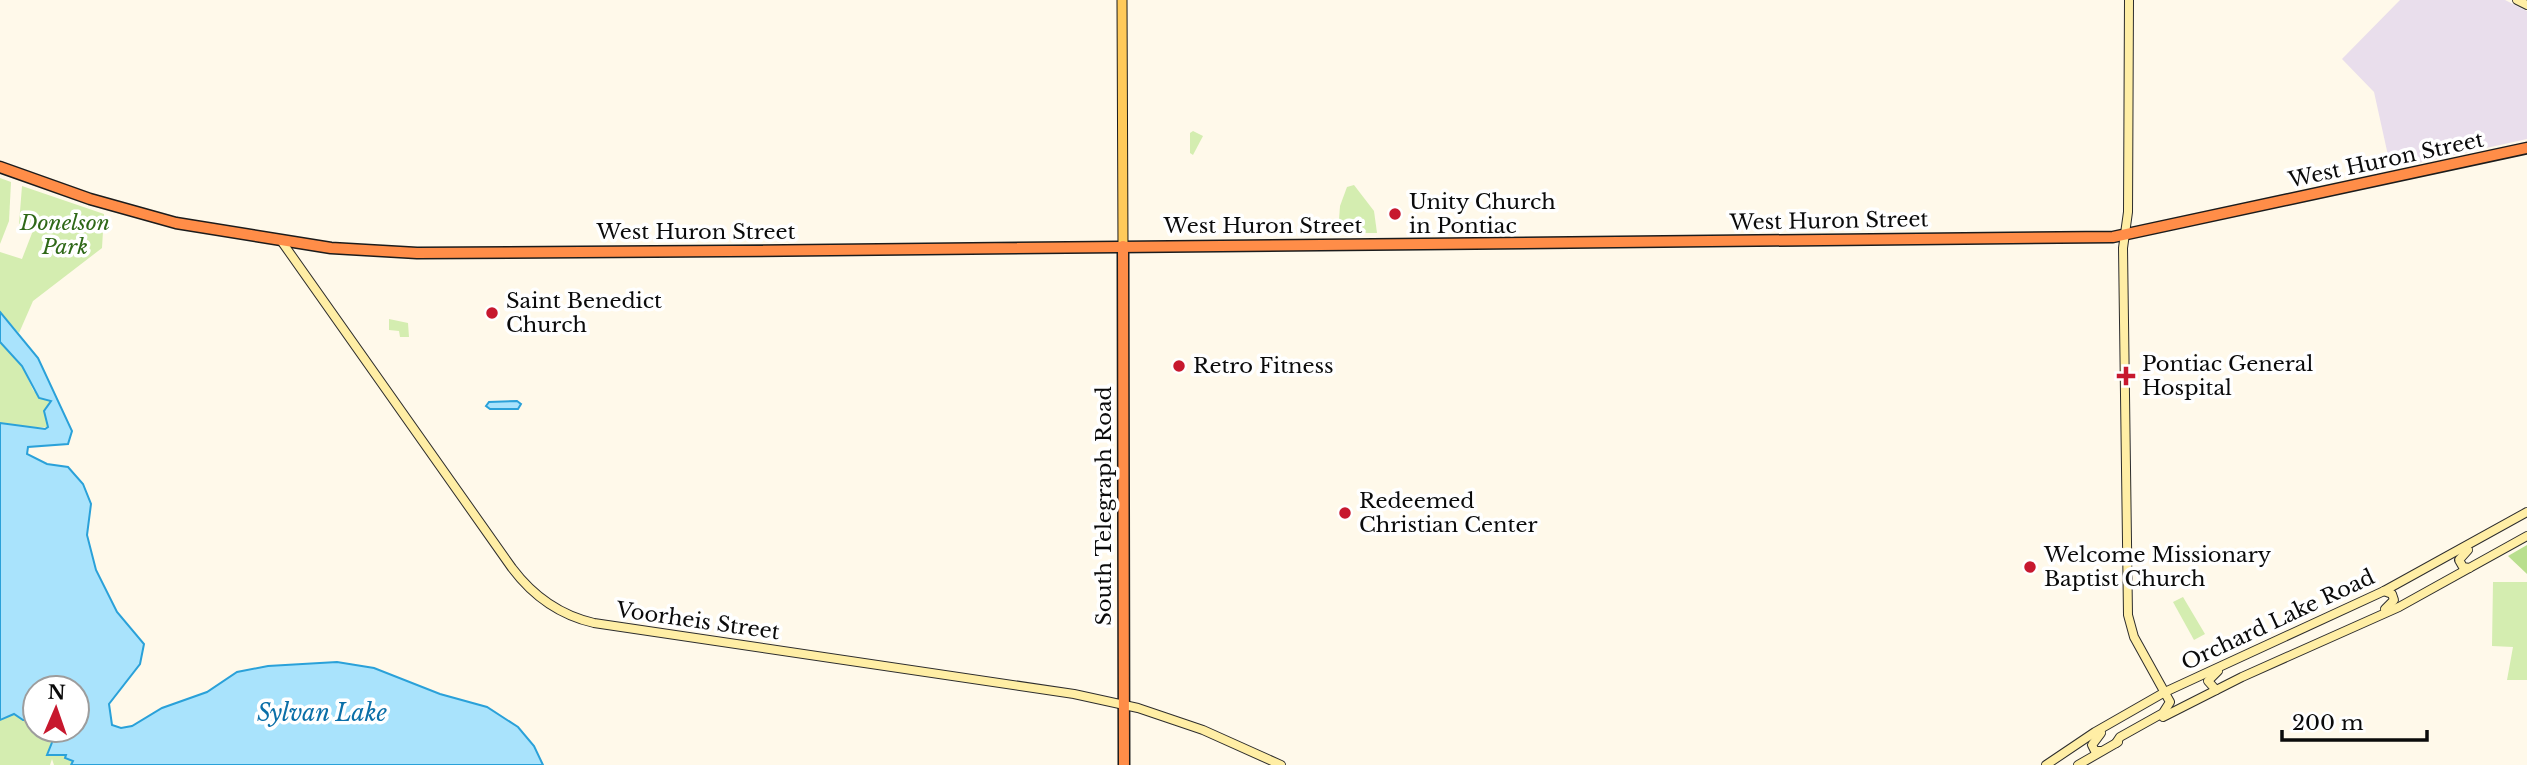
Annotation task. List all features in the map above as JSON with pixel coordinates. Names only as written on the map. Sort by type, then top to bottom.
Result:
[{"type":"highway","name":"West Huron Street","points":[[0,167],[127,210],[176,223],[282,242],[417,253],[2125,236],[2527,148]]},
{"type":"highway","name":"South Telegraph Road","points":[[1123,246],[1124,765]]},
{"type":"main road","points":[[1122,0],[1123,246]]},
{"type":"street","points":[[2116,743],[2120,737],[2167,709],[2170,699],[2128,620],[2123,356],[2125,236],[2128,212],[2129,0]]},
{"type":"street","points":[[2517,0],[2527,5]]},
{"type":"street","name":"Voorheis Street","points":[[282,242],[516,575],[552,607],[595,623],[1053,691],[1124,705],[1203,730],[1281,765]]},
{"type":"street","name":"Orchard Lake Road","points":[[2046,765],[2125,714],[2165,692],[2384,591],[2527,512]]},
{"type":"street","points":[[2469,568],[2460,563],[2462,554],[2512,525],[2516,518]]},
{"type":"street","name":"Orchard Lake Road","points":[[2078,765],[2216,690],[2344,633],[2527,536]]},
{"type":"street","points":[[2344,633],[2346,628],[2393,604],[2392,594],[2384,591]]},
{"type":"street","points":[[2216,690],[2209,685],[2213,673],[2263,650],[2269,643]]},
{"type":"street","points":[[2102,751],[2092,748],[2095,737],[2123,720],[2125,714]]},
{"type":"shaded area","points":[[2400,0],[2505,0],[2527,11],[2527,139],[2391,169],[2374,92],[2342,59]]},
{"type":"green space","points":[[1193,131],[1203,136],[1193,155],[1190,153],[1190,133]]},
{"type":"green space","name":"Donelson Park","points":[[0,178],[11,182],[9,221],[0,244]]},
{"type":"green space","points":[[1354,185],[1374,211],[1377,233],[1338,233],[1340,206],[1347,187]]},
{"type":"green space","name":"Donelson Park","points":[[22,186],[104,214],[102,248],[33,301],[19,333],[0,312],[0,252],[22,259],[34,228],[19,224]]},
{"type":"green space","points":[[389,319],[408,323],[409,337],[400,337],[399,331],[389,330]]},
{"type":"green space","points":[[0,342],[22,366],[33,390],[42,399],[51,401],[45,416],[48,427],[28,428],[0,423]]},
{"type":"green space","points":[[2527,545],[2527,574],[2508,556]]},
{"type":"green space","points":[[2493,582],[2527,582],[2527,680],[2507,680],[2513,647],[2492,646]]},
{"type":"green space","points":[[2183,597],[2205,634],[2194,640],[2173,602]]},
{"type":"green space","points":[[14,714],[21,719],[21,744],[52,744],[49,752],[53,756],[66,755],[65,758],[73,761],[70,765],[54,765],[52,759],[50,765],[0,765],[0,720]]},
{"type":"water","name":"Sylvan Lake","points":[[0,312],[38,358],[72,431],[68,444],[28,447],[27,454],[47,464],[68,467],[83,484],[91,504],[87,535],[96,570],[117,612],[144,644],[140,664],[109,704],[112,725],[121,728],[132,726],[162,708],[207,692],[237,672],[268,666],[337,662],[374,668],[440,694],[487,707],[518,727],[534,746],[543,765],[71,765],[73,761],[65,758],[66,755],[47,755],[51,744],[91,744],[91,674],[21,674],[21,719],[14,714],[0,720],[0,423],[45,429],[48,427],[44,411],[51,401],[39,398],[22,366],[0,342]]},
{"type":"water","points":[[517,401],[521,404],[518,409],[490,409],[486,406],[489,402]]},
{"type":"place","name":"Unity Church in Pontiac","points":[[1395,214]]},
{"type":"place","name":"Saint Benedict Church","points":[[492,313]]},
{"type":"place","name":"Retro Fitness","points":[[1179,366]]},
{"type":"place","name":"Pontiac General Hospital","points":[[2126,376]]},
{"type":"place","name":"Redeemed Christian Center","points":[[1345,513]]},
{"type":"place","name":"Welcome Missionary Baptist Church","points":[[2030,567]]}]
